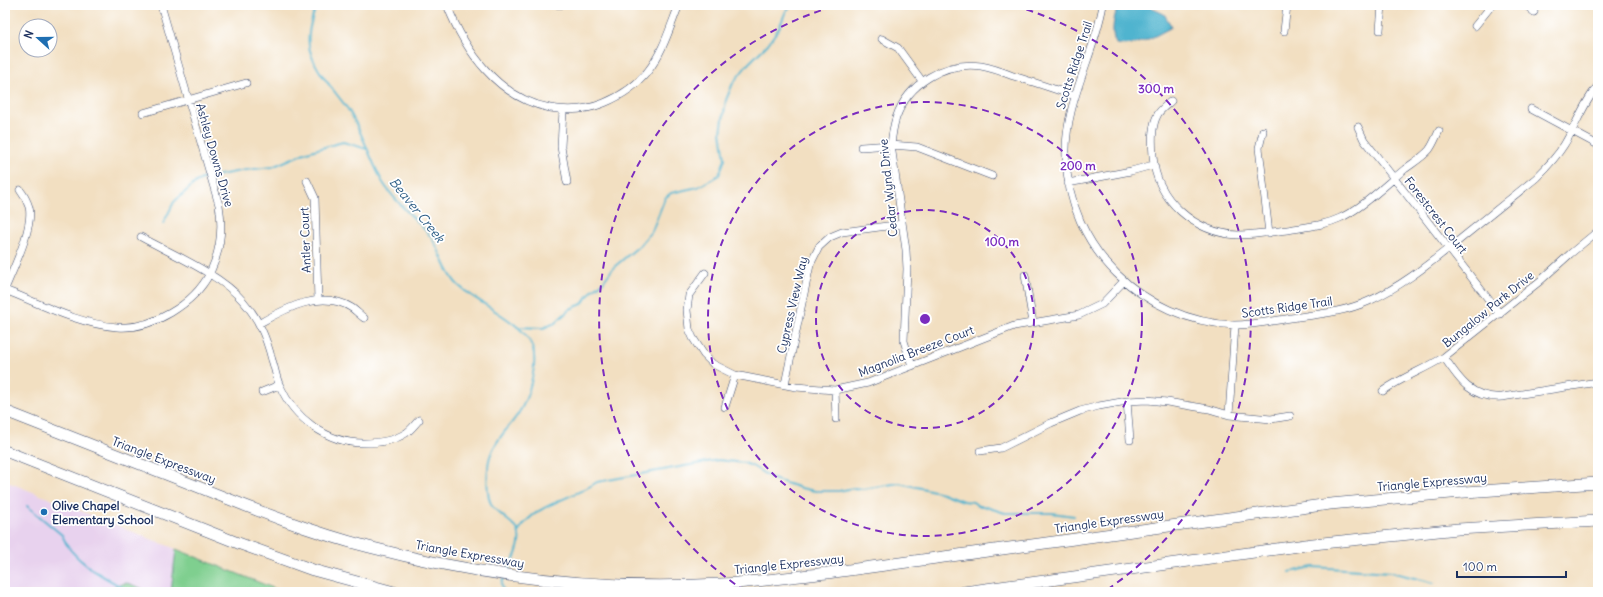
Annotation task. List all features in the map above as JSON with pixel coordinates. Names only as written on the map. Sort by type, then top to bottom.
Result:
[{"type":"highway","name":"Triangle Expressway","points":[[5,411],[266,514],[342,540],[405,556],[486,572],[539,579],[619,585],[737,583],[827,573],[1330,504],[1451,493],[1598,483]]},
{"type":"highway","points":[[5,451],[238,543],[313,570],[390,591]]},
{"type":"highway","points":[[964,592],[1313,544],[1466,529],[1598,521]]},
{"type":"street","name":"Ashley Downs Drive","points":[[5,290],[93,324],[119,327],[148,323],[166,316],[185,303],[196,292],[209,274],[219,247],[221,217],[215,189],[161,5]]},
{"type":"street","points":[[447,5],[458,30],[472,52],[502,87],[521,99],[563,110],[580,109],[598,105],[623,93],[639,80],[648,71],[657,58],[679,5]]},
{"type":"street","name":"Scotts Ridge Trail","points":[[1103,5],[1097,32],[1070,113],[1066,140],[1066,158],[1068,183],[1072,202],[1082,225],[1099,254],[1124,282],[1151,301],[1178,313],[1207,322],[1235,325],[1334,312],[1367,302],[1397,286],[1448,248],[1536,178],[1557,157],[1589,97],[1598,86]]},
{"type":"street","points":[[1284,31],[1286,5]]},
{"type":"street","points":[[1380,30],[1382,5]]},
{"type":"street","points":[[1475,26],[1492,5]]},
{"type":"street","points":[[1526,5],[1534,12]]},
{"type":"street","points":[[882,39],[898,48],[922,81]]},
{"type":"street","name":"Cedar Wynd Drive","points":[[912,366],[904,340],[907,269],[892,145],[893,128],[901,106],[910,93],[922,81],[956,66],[981,66],[1075,96]]},
{"type":"street","points":[[143,113],[246,83]]},
{"type":"street","points":[[1171,101],[1159,113],[1152,139],[1153,165],[1161,186],[1170,201],[1179,210],[1198,224],[1227,234],[1245,235],[1319,225],[1339,218],[1358,207],[1429,150],[1439,131]]},
{"type":"street","points":[[1531,109],[1598,145]]},
{"type":"street","points":[[563,110],[562,147],[567,182]]},
{"type":"street","name":"Forestcrest Court","points":[[1358,127],[1364,140],[1393,179],[1500,314]]},
{"type":"street","points":[[1263,132],[1259,148],[1269,232]]},
{"type":"street","points":[[861,147],[908,145],[924,149],[992,176]]},
{"type":"street","points":[[1068,183],[1131,171],[1153,165]]},
{"type":"street","name":"Antler Court","points":[[307,181],[315,198],[318,300]]},
{"type":"street","points":[[5,290],[20,252],[28,225],[29,208],[20,190]]},
{"type":"street","name":"Cypress View Way","points":[[785,384],[810,266],[819,246],[830,237],[842,232],[902,224]]},
{"type":"street","name":"Bungalow Park Drive","points":[[1383,391],[1397,381],[1429,367],[1444,357],[1500,314],[1598,231]]},
{"type":"street","points":[[141,237],[209,274],[237,294],[260,323],[279,385],[287,399],[296,411],[312,425],[330,436],[349,441],[373,443],[392,439],[407,433],[419,420]]},
{"type":"street","name":"Magnolia Breeze Court","points":[[705,273],[689,295],[687,310],[689,329],[697,346],[713,364],[735,375],[809,389],[835,390],[868,382],[1004,330],[1033,323],[1066,318],[1088,312],[1106,300],[1124,282]]},
{"type":"street","points":[[1025,275],[1033,323]]},
{"type":"street","points":[[260,323],[291,306],[318,300],[329,301],[346,306],[364,318]]},
{"type":"street","points":[[1229,415],[1235,325]]},
{"type":"street","points":[[1444,357],[1465,385],[1479,393],[1492,397],[1502,397],[1598,382]]},
{"type":"street","points":[[725,407],[735,375]]},
{"type":"street","points":[[262,392],[279,385]]},
{"type":"street","points":[[835,390],[836,419]]},
{"type":"street","points":[[980,450],[1001,448],[1051,423],[1080,411],[1127,401],[1147,400],[1166,402],[1209,409],[1229,415],[1271,419],[1290,416]]},
{"type":"street","points":[[1127,401],[1130,440]]},
{"type":"shaded area","name":"Olive Chapel Elementary School","points":[[5,481],[176,549],[172,592],[5,592]]},
{"type":"green space","points":[[176,549],[283,592],[171,592]]},
{"type":"green space","points":[[127,583],[141,588],[146,592],[107,592],[116,586]]},
{"type":"water","points":[[1118,5],[1145,5],[1164,14],[1172,27],[1138,43],[1123,45],[1116,44],[1113,30]]},
{"type":"waterway","name":"Beaver Creek","points":[[317,5],[311,23],[309,36],[309,48],[311,54],[322,75],[352,116],[373,163],[387,189],[431,237],[450,274],[457,284],[476,299],[510,321],[527,337],[532,346],[534,362],[529,391],[522,408],[498,440],[489,461],[488,493],[490,502],[492,506],[517,529],[519,534],[519,545],[508,570]]},
{"type":"waterway","points":[[517,327],[543,328],[555,323],[570,309],[582,304],[592,291],[603,282],[614,267],[639,246],[652,231],[665,198],[671,193],[698,187],[719,175],[725,159],[721,132],[726,100],[733,83],[748,64],[768,44],[779,28],[786,11],[792,5]]},
{"type":"waterway","points":[[163,224],[174,202],[196,182],[204,178],[272,167],[307,152],[343,142],[367,149]]},
{"type":"waterway","points":[[518,532],[525,522],[534,514],[597,482],[718,460],[744,463],[752,466],[773,479],[815,491],[839,491],[854,488],[863,489],[899,483],[943,493],[963,501],[973,502],[978,506],[983,506],[1005,513],[1052,513],[1074,516]]},
{"type":"waterway","points":[[27,506],[62,535],[67,545],[91,569],[131,592]]},
{"type":"waterway","points":[[1290,572],[1313,567],[1391,572],[1434,583]]},
{"type":"waterway","name":"Beaver Creek","points":[[504,578],[502,585],[505,592]]},
{"type":"place","name":"Olive Chapel Elementary School","points":[[44,512]]}]
